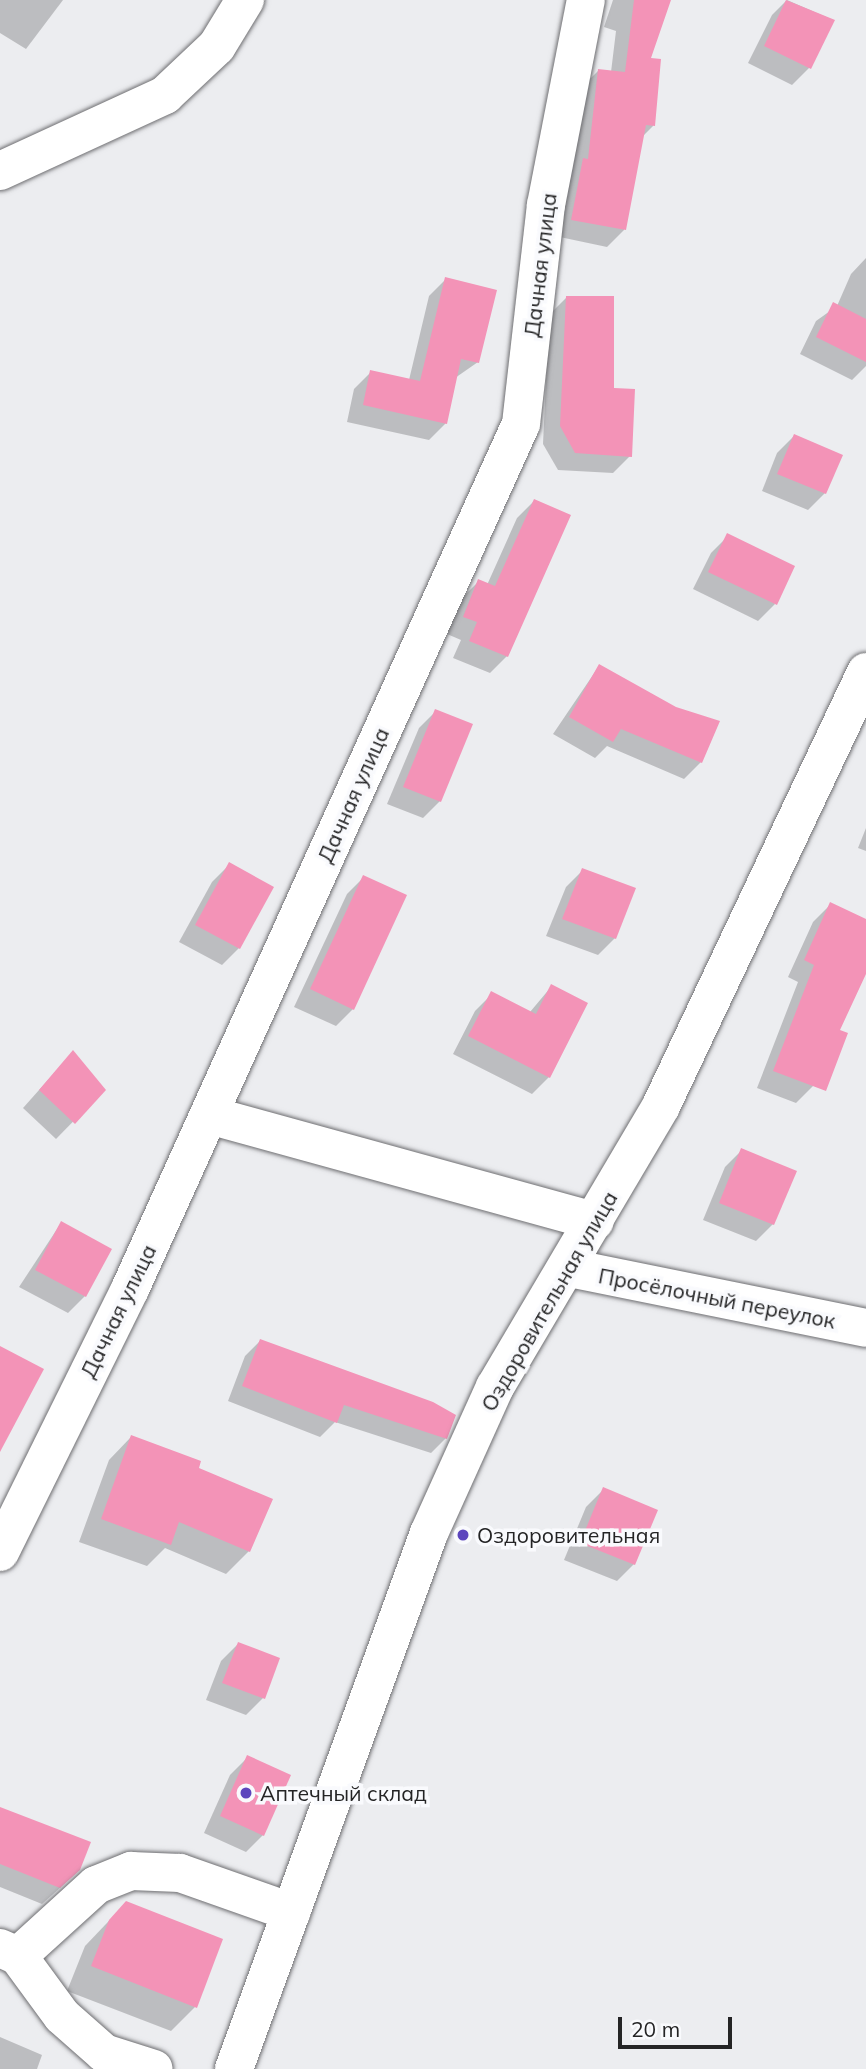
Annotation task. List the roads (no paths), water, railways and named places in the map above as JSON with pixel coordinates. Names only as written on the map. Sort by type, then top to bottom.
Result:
[{"type":"street","points":[[0,171],[165,94],[217,46],[245,0]]},
{"type":"street","name":"Дачная улица","points":[[0,1552],[209,1115],[521,424],[547,205],[586,0]]},
{"type":"street","name":"Оздоровительная улица","points":[[234,2069],[429,1532],[495,1387],[596,1221],[747,933],[866,672]]},
{"type":"street","points":[[209,1115],[596,1221]]},
{"type":"street","name":"Просёлочный переулок","points":[[569,1268],[866,1328]]},
{"type":"street","points":[[154,2069],[104,2053],[62,2016],[9,1952],[96,1885],[131,1871],[180,1873],[291,1912]]},
{"type":"place","name":"Оздоровительная","points":[[463,1535]]},
{"type":"place","name":"Аптечный склад","points":[[246,1793]]}]
